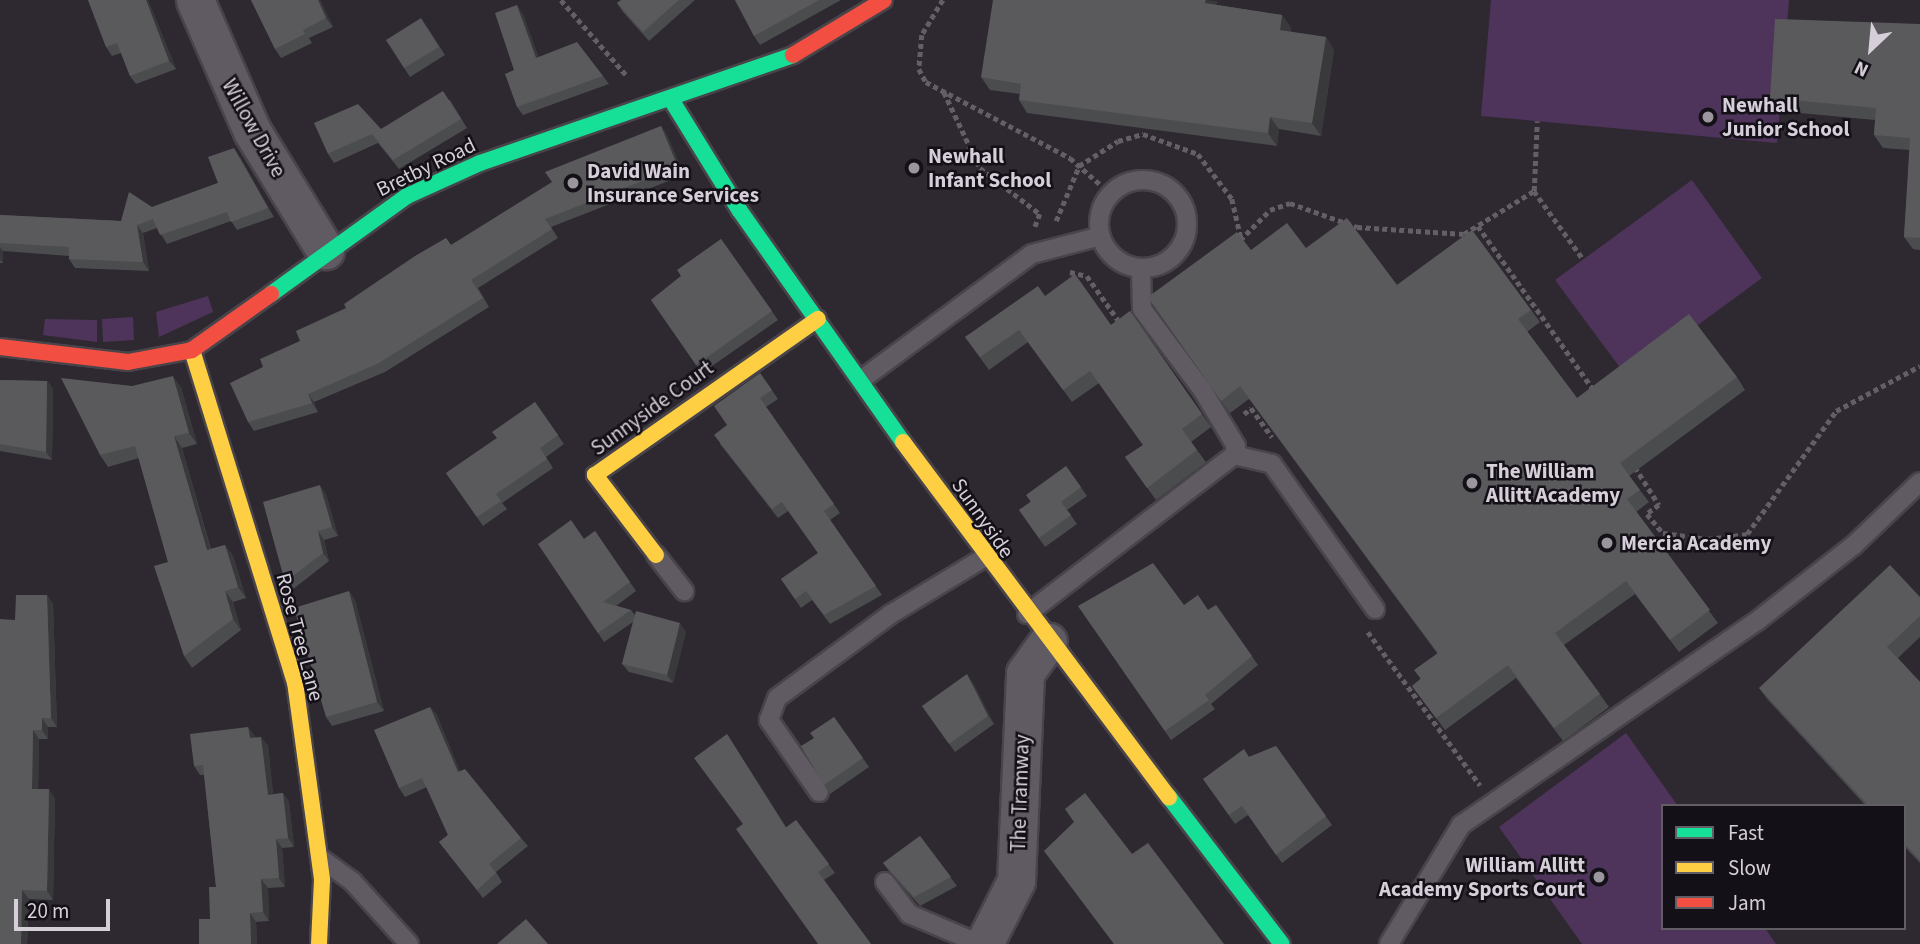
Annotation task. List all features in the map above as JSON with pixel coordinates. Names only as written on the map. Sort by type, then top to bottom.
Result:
[{"type":"street","name":"Willow Drive","points":[[195,0],[252,131],[325,250]]},
{"type":"street","name":"Bretby Road","points":[[0,347],[128,362],[192,350],[325,250],[407,196],[480,163],[672,101],[786,60],[884,0]]},
{"type":"street","name":"Sunnyside","points":[[672,101],[720,182],[985,557],[1282,944]]},
{"type":"street","name":"Sunnyside Court","points":[[656,555],[595,475],[818,320]]},
{"type":"street","name":"Rose Tree Lane","points":[[192,350],[295,682],[320,858],[319,944]]},
{"type":"street","name":"The Tramway","points":[[982,944],[1016,881],[1025,673],[1037,627]]},
{"type":"lane","points":[[1151,180],[1171,190],[1184,208],[1187,229],[1179,250],[1162,264],[1141,268],[1115,258],[1101,236],[1100,213],[1111,194],[1129,182],[1151,180]]},
{"type":"lane","points":[[861,380],[1032,254],[1101,236]]},
{"type":"lane","points":[[1037,627],[1234,455],[1236,446],[1203,391],[1146,316],[1141,268]]},
{"type":"lane","points":[[1234,455],[1272,464],[1375,609]]},
{"type":"lane","points":[[1389,944],[1461,825],[1757,621],[1854,545],[1920,482]]},
{"type":"lane","points":[[656,555],[684,591]]},
{"type":"lane","points":[[819,792],[769,720],[777,698],[891,614],[985,557]]},
{"type":"lane","points":[[320,858],[352,881],[409,944]]},
{"type":"lane","points":[[885,882],[909,914],[982,944]]},
{"type":"path","points":[[561,0],[654,105]]},
{"type":"path","points":[[943,0],[929,18],[918,54],[926,82],[1079,166],[1111,194]]},
{"type":"path","points":[[944,92],[980,168],[1031,205],[1040,215],[1038,224]]},
{"type":"path","points":[[1538,121],[1534,191],[1583,259]]},
{"type":"path","points":[[1146,316],[1121,325],[1087,276],[1040,276],[1024,236],[1038,224],[1058,221],[1079,166],[1143,134],[1174,142],[1198,155],[1220,180],[1241,239]]},
{"type":"path","points":[[1230,248],[1270,210],[1290,203],[1357,227],[1464,234],[1534,191]]},
{"type":"path","points":[[1478,226],[1601,401]]},
{"type":"path","points":[[1630,454],[1659,506],[1647,514],[1663,533],[1709,539],[1747,534],[1836,411],[1920,366]]},
{"type":"shaded area","points":[[1491,0],[1789,0],[1777,143],[1481,116]]},
{"type":"shaded area","points":[[1692,180],[1762,278],[1627,377],[1555,280]]},
{"type":"shaded area","points":[[208,296],[213,312],[159,337],[156,312]]},
{"type":"shaded area","points":[[133,317],[134,340],[103,342],[102,319]]},
{"type":"shaded area","points":[[45,319],[97,320],[97,342],[43,335]]},
{"type":"shaded area","name":"William Allitt Academy Sports Court","points":[[1626,733],[1677,804],[1661,804],[1661,930],[1766,930],[1776,944],[1582,944],[1499,827]]},
{"type":"building","points":[[88,0],[146,0],[169,61],[130,76],[117,43],[106,47]]},
{"type":"building","points":[[251,0],[318,0],[326,18],[303,30],[305,34],[275,49]]},
{"type":"building","points":[[621,0],[679,0],[643,32],[617,3]]},
{"type":"building","points":[[735,0],[819,0],[754,36]]},
{"type":"building","name":"Newhall Infant School","points":[[993,0],[1206,0],[1205,3],[1282,15],[1280,30],[1326,37],[1312,123],[1270,117],[1268,133],[1019,100],[1021,84],[981,77]]},
{"type":"building","points":[[517,5],[536,58],[577,42],[603,76],[517,107],[505,74],[514,70],[495,13]]},
{"type":"building","points":[[421,18],[439,47],[404,68],[386,40]]},
{"type":"building","points":[[1775,19],[1920,24],[1920,238],[1904,237],[1910,138],[1874,135],[1876,108],[1770,98]]},
{"type":"building","points":[[443,91],[461,119],[393,160],[372,134],[328,154],[314,123],[358,104],[381,129]]},
{"type":"building","points":[[661,126],[678,167],[545,219],[552,229],[471,280],[483,298],[379,363],[308,394],[312,403],[248,422],[230,383],[263,367],[260,359],[300,341],[296,331],[346,308],[344,304],[415,256],[446,238],[451,245],[552,182],[545,172]]},
{"type":"building","points":[[234,148],[268,208],[231,222],[227,212],[160,235],[153,219],[137,225],[143,262],[69,259],[69,247],[0,243],[0,215],[121,221],[129,192],[152,207],[218,183],[208,157]]},
{"type":"building","name":"The William Allitt Academy","points":[[1347,218],[1397,285],[1472,230],[1531,310],[1518,319],[1577,398],[1689,314],[1737,377],[1620,463],[1640,490],[1627,499],[1710,610],[1670,640],[1626,581],[1555,633],[1600,694],[1554,728],[1508,665],[1436,718],[1412,686],[1421,679],[1414,670],[1438,653],[1240,386],[1221,401],[1148,297],[1237,232],[1251,250],[1287,223],[1306,248]]},
{"type":"building","points":[[721,239],[772,311],[696,365],[651,300],[681,276],[677,270]]},
{"type":"building","points":[[1075,274],[1111,325],[1130,311],[1202,414],[1182,429],[1197,450],[1147,488],[1125,457],[1143,445],[1090,371],[1063,390],[1019,330],[980,357],[965,337],[1038,286],[1045,296]]},
{"type":"building","points":[[760,373],[772,390],[760,398],[834,504],[824,511],[876,586],[824,615],[806,591],[795,599],[781,579],[818,553],[782,502],[772,509],[714,435],[727,425],[714,406]]},
{"type":"building","points":[[173,376],[189,433],[174,436],[207,550],[225,545],[238,587],[225,591],[233,619],[184,656],[154,566],[168,562],[135,446],[100,455],[61,378],[132,386]]},
{"type":"building","points":[[0,380],[47,381],[46,452],[0,444]]},
{"type":"building","points":[[535,402],[558,435],[540,448],[547,459],[496,494],[501,501],[477,517],[446,473],[497,438],[492,432]]},
{"type":"building","points":[[1066,466],[1081,487],[1061,502],[1071,515],[1039,538],[1019,510],[1031,502],[1026,495]]},
{"type":"building","points":[[320,485],[332,527],[318,531],[323,553],[285,582],[263,502]]},
{"type":"building","points":[[571,520],[584,539],[595,531],[630,582],[603,602],[631,610],[598,633],[538,544]]},
{"type":"building","points":[[1153,563],[1184,605],[1198,595],[1208,610],[1216,605],[1252,656],[1205,695],[1209,700],[1165,731],[1078,606]]},
{"type":"building","points":[[1890,565],[1920,597],[1920,616],[1887,647],[1920,682],[1920,860],[1906,845],[1906,804],[1867,804],[1759,688]]},
{"type":"building","points":[[349,591],[377,702],[326,717],[294,608]]},
{"type":"building","points":[[16,595],[47,595],[51,718],[42,718],[42,730],[33,730],[32,789],[49,789],[47,891],[22,890],[21,944],[0,944],[0,619],[15,620]]},
{"type":"building","points":[[636,611],[680,623],[667,675],[622,664]]},
{"type":"building","points":[[967,674],[988,716],[949,744],[922,706]]},
{"type":"building","points":[[430,707],[458,772],[465,769],[521,838],[489,864],[496,873],[477,890],[439,842],[448,835],[422,778],[399,788],[374,730]]},
{"type":"building","points":[[834,717],[863,758],[824,785],[801,746],[814,738],[810,733]]},
{"type":"building","points":[[248,727],[250,738],[261,737],[268,795],[283,793],[288,838],[276,839],[279,878],[261,879],[263,912],[250,913],[251,944],[199,944],[199,919],[210,919],[209,887],[216,887],[203,765],[194,766],[190,734]]},
{"type":"building","points":[[727,734],[786,828],[796,820],[829,864],[818,872],[871,944],[818,944],[736,829],[743,824],[694,758]]},
{"type":"building","points":[[1276,746],[1326,816],[1276,855],[1242,806],[1229,815],[1203,779],[1244,749],[1249,757]]},
{"type":"building","points":[[1085,793],[1132,854],[1148,843],[1224,944],[1114,944],[1044,851],[1074,822],[1065,809]]},
{"type":"building","points":[[920,836],[951,877],[914,897],[883,863]]},
{"type":"building","points":[[526,919],[548,944],[497,944]]},
{"type":"traffic: fast","points":[[271,294],[407,196],[480,163],[793,55]]},
{"type":"traffic: fast","points":[[672,101],[740,211],[903,442]]},
{"type":"traffic: fast","points":[[1169,797],[1282,944]]},
{"type":"traffic: slow","points":[[656,555],[595,475],[818,319]]},
{"type":"traffic: slow","points":[[192,350],[295,682],[322,880],[319,944]]},
{"type":"traffic: slow","points":[[903,442],[1169,797]]},
{"type":"traffic: jam","points":[[793,55],[884,0]]},
{"type":"traffic: jam","points":[[0,347],[128,362],[192,350],[271,294]]},
{"type":"place","name":"Newhall Junior School","points":[[1708,117]]},
{"type":"place","name":"Newhall Infant School","points":[[914,168]]},
{"type":"place","name":"David Wain Insurance Services","points":[[573,183]]},
{"type":"place","name":"The William Allitt Academy","points":[[1472,483]]},
{"type":"place","name":"Mercia Academy","points":[[1607,543]]},
{"type":"place","name":"William Allitt Academy Sports Court","points":[[1599,877]]}]
